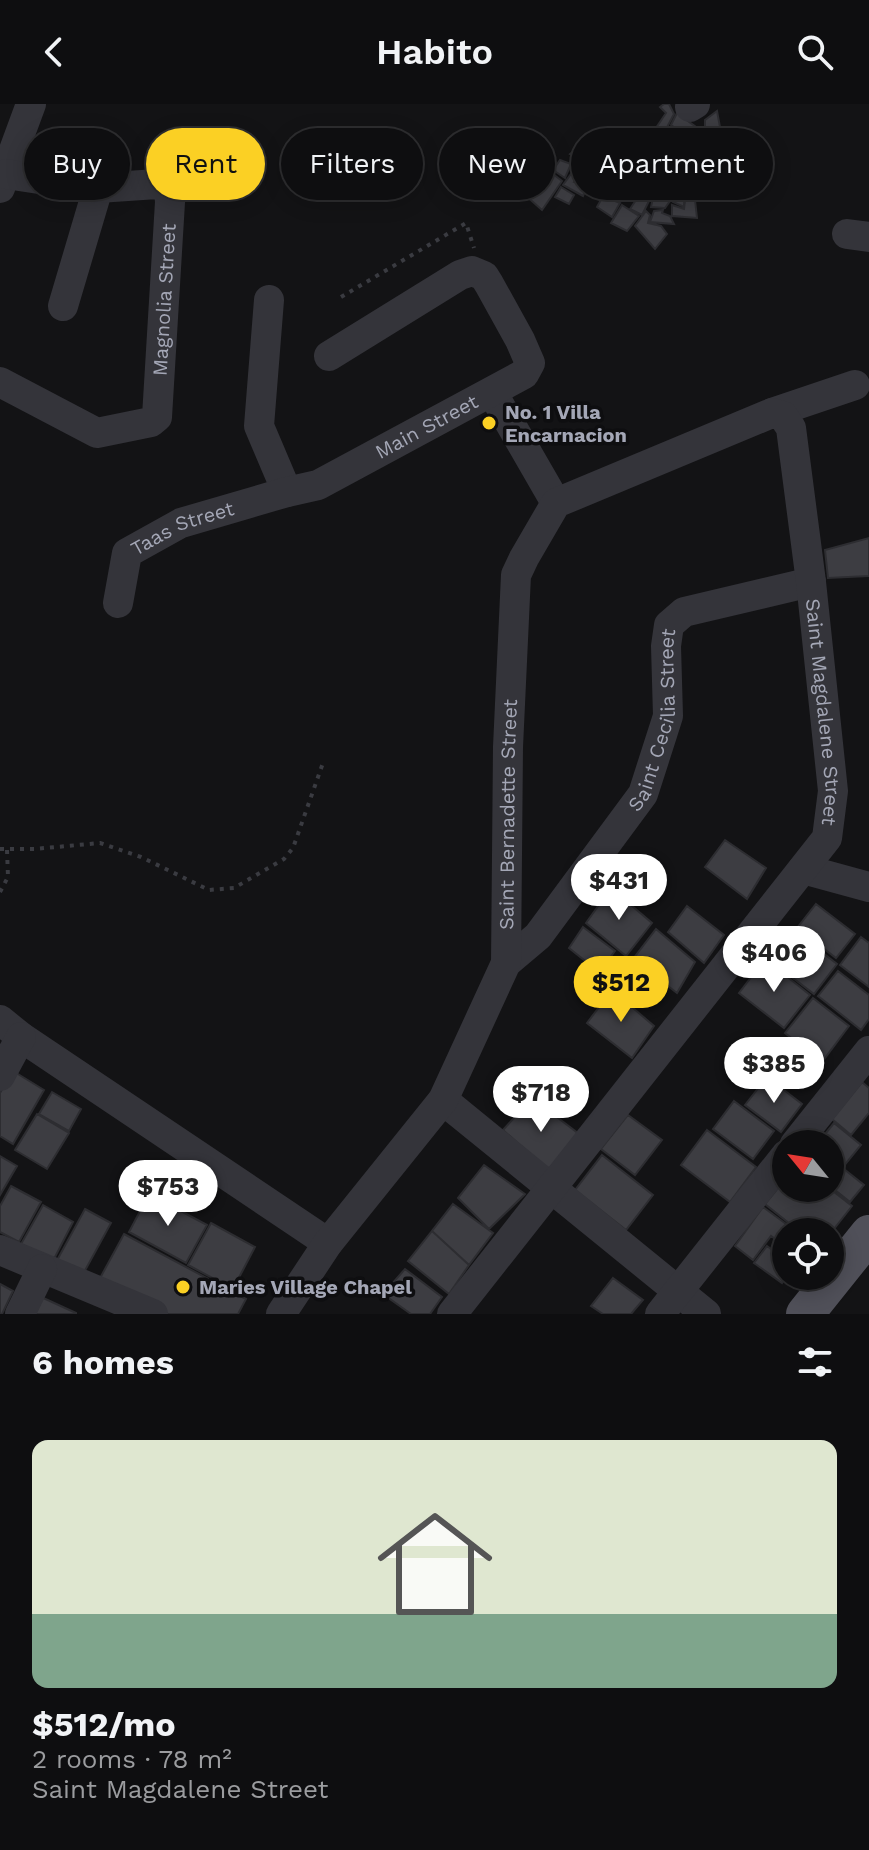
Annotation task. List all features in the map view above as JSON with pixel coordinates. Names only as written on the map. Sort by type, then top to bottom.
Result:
[{"type":"main road","points":[[805,1314],[869,1234]]},
{"type":"street","points":[[3,181],[31,104]]},
{"type":"street","name":"Magnolia Street","points":[[3,181],[24,183]]},
{"type":"street","name":"Magnolia Street","points":[[0,382],[97,433],[151,422],[157,417],[169,190],[157,184],[130,186]]},
{"type":"street","points":[[63,306],[94,200]]},
{"type":"street","points":[[329,356],[460,275],[472,271],[484,276],[530,363],[524,374],[492,392]]},
{"type":"street","points":[[269,300],[259,426],[287,492]]},
{"type":"street","points":[[556,503],[855,385]]},
{"type":"street","name":"Main Street","points":[[287,492],[318,485],[492,392],[556,503]]},
{"type":"street","name":"Saint Magdalene Street","points":[[452,1314],[827,838],[833,791],[811,582],[791,428],[778,414]]},
{"type":"street","name":"Taas Street","points":[[118,603],[127,553],[181,523],[287,492]]},
{"type":"street","name":"Saint Bernadette Street","points":[[281,1314],[328,1243],[443,1100],[506,963],[508,747],[516,575],[556,503]]},
{"type":"street","name":"Saint Cecilia Street","points":[[506,963],[538,936],[643,794],[668,716],[666,646],[669,625],[684,612],[811,582]]},
{"type":"street","points":[[803,869],[869,887]]},
{"type":"street","points":[[0,1076],[10,1028],[328,1243]]},
{"type":"street","points":[[806,1130],[869,1051]]},
{"type":"street","points":[[443,1100],[552,1189],[669,1303],[706,1314]]},
{"type":"street","points":[[669,1303],[772,1173]]},
{"type":"street","points":[[0,1250],[153,1314]]},
{"type":"street","points":[[20,1314],[42,1269]]},
{"type":"path","points":[[341,297],[466,223],[484,276]]},
{"type":"path","points":[[0,849],[100,843],[141,857],[209,890],[234,888],[284,859],[293,848],[324,760]]},
{"type":"path","points":[[0,892],[8,877],[7,850]]},
{"type":"building","points":[[669,104],[674,114],[667,128],[656,128],[666,113],[660,107]]},
{"type":"building","points":[[717,111],[720,127],[705,128],[705,120]]},
{"type":"building","points":[[677,113],[696,127],[675,128],[671,125]]},
{"type":"building","points":[[560,160],[571,164],[565,178],[555,171]]},
{"type":"building","points":[[571,174],[571,189],[563,185]]},
{"type":"building","points":[[555,176],[562,181],[555,191]]},
{"type":"building","points":[[561,187],[571,193],[571,200],[569,204],[555,197]]},
{"type":"building","points":[[531,200],[549,200],[542,210]]},
{"type":"building","points":[[601,200],[620,203],[612,217],[597,207]]},
{"type":"building","points":[[636,200],[649,201],[642,215],[630,209]]},
{"type":"building","points":[[652,200],[670,201],[665,208],[651,207]]},
{"type":"building","points":[[684,200],[684,207],[673,202]]},
{"type":"building","points":[[685,200],[695,200],[697,218],[672,216],[672,205],[684,209]]},
{"type":"building","points":[[622,205],[639,216],[627,231],[611,223]]},
{"type":"building","points":[[663,210],[662,213],[670,216],[674,224],[650,222],[654,211]]},
{"type":"building","points":[[646,211],[650,215],[648,223],[661,226],[667,234],[655,249],[635,226]]},
{"type":"building","points":[[869,538],[869,576],[828,578],[825,550]]},
{"type":"building","points":[[725,840],[766,868],[747,899],[705,867]]},
{"type":"building","points":[[611,888],[652,923],[626,956],[586,923]]},
{"type":"building","points":[[816,904],[855,934],[836,958],[797,928]]},
{"type":"building","points":[[687,906],[724,935],[704,963],[668,932]]},
{"type":"building","points":[[583,927],[615,951],[599,972],[569,948]]},
{"type":"building","points":[[656,929],[695,962],[677,993],[633,959]]},
{"type":"building","points":[[796,932],[837,964],[814,994],[772,962]]},
{"type":"building","points":[[861,937],[869,943],[869,987],[840,965]]},
{"type":"building","points":[[765,959],[810,995],[784,1028],[739,993]]},
{"type":"building","points":[[838,971],[869,995],[869,1019],[861,1030],[818,996]]},
{"type":"building","points":[[612,990],[654,1026],[632,1058],[587,1023]]},
{"type":"building","points":[[813,998],[849,1026],[822,1062],[785,1033]]},
{"type":"building","points":[[13,1071],[44,1090],[13,1144],[0,1136],[0,1093]]},
{"type":"building","points":[[767,1077],[802,1104],[782,1130],[745,1105]]},
{"type":"building","points":[[862,1082],[869,1088],[869,1113],[851,1135],[832,1119]]},
{"type":"building","points":[[52,1092],[81,1109],[69,1131],[39,1114]]},
{"type":"building","points":[[532,1098],[579,1134],[549,1171],[503,1130]]},
{"type":"building","points":[[734,1101],[773,1130],[753,1159],[713,1129]]},
{"type":"building","points":[[37,1114],[69,1133],[47,1169],[15,1150]]},
{"type":"building","points":[[628,1115],[662,1140],[635,1175],[601,1149]]},
{"type":"building","points":[[834,1123],[843,1130],[828,1130]]},
{"type":"building","points":[[707,1130],[756,1167],[730,1202],[681,1165]]},
{"type":"building","points":[[844,1131],[861,1145],[844,1166]]},
{"type":"building","points":[[602,1155],[653,1195],[626,1230],[575,1190]]},
{"type":"building","points":[[0,1156],[17,1166],[0,1195]]},
{"type":"building","points":[[484,1165],[525,1194],[489,1229],[458,1198]]},
{"type":"building","points":[[844,1169],[864,1185],[850,1202],[844,1197]]},
{"type":"building","points":[[11,1186],[41,1202],[19,1242],[0,1232],[0,1206]]},
{"type":"building","points":[[149,1194],[207,1225],[186,1263],[129,1232]]},
{"type":"building","points":[[772,1195],[772,1202],[844,1200],[852,1206],[843,1218],[782,1218],[765,1204]]},
{"type":"building","points":[[453,1204],[493,1233],[469,1265],[432,1231]]},
{"type":"building","points":[[43,1205],[73,1222],[53,1261],[21,1244]]},
{"type":"building","points":[[763,1207],[778,1218],[772,1218],[772,1237],[753,1260],[735,1246]]},
{"type":"building","points":[[85,1209],[111,1223],[82,1276],[56,1262]]},
{"type":"building","points":[[211,1223],[255,1247],[233,1289],[188,1265]]},
{"type":"building","points":[[432,1231],[469,1265],[449,1294],[408,1261]]},
{"type":"building","points":[[124,1234],[246,1299],[238,1314],[168,1314],[99,1280]]},
{"type":"building","points":[[767,1246],[772,1250],[772,1276],[754,1263]]},
{"type":"building","points":[[405,1269],[442,1297],[430,1314],[411,1314],[383,1294]]},
{"type":"building","points":[[613,1278],[643,1300],[631,1314],[603,1314],[591,1306]]},
{"type":"building","points":[[0,1284],[13,1291],[2,1314],[0,1314]]},
{"type":"building","points":[[39,1296],[76,1313],[76,1314],[31,1314]]},
{"type":"place","name":"No. 1 Villa Encarnacion","points":[[489,423]]},
{"type":"place","name":"Maries Village Chapel","points":[[183,1287]]}]
